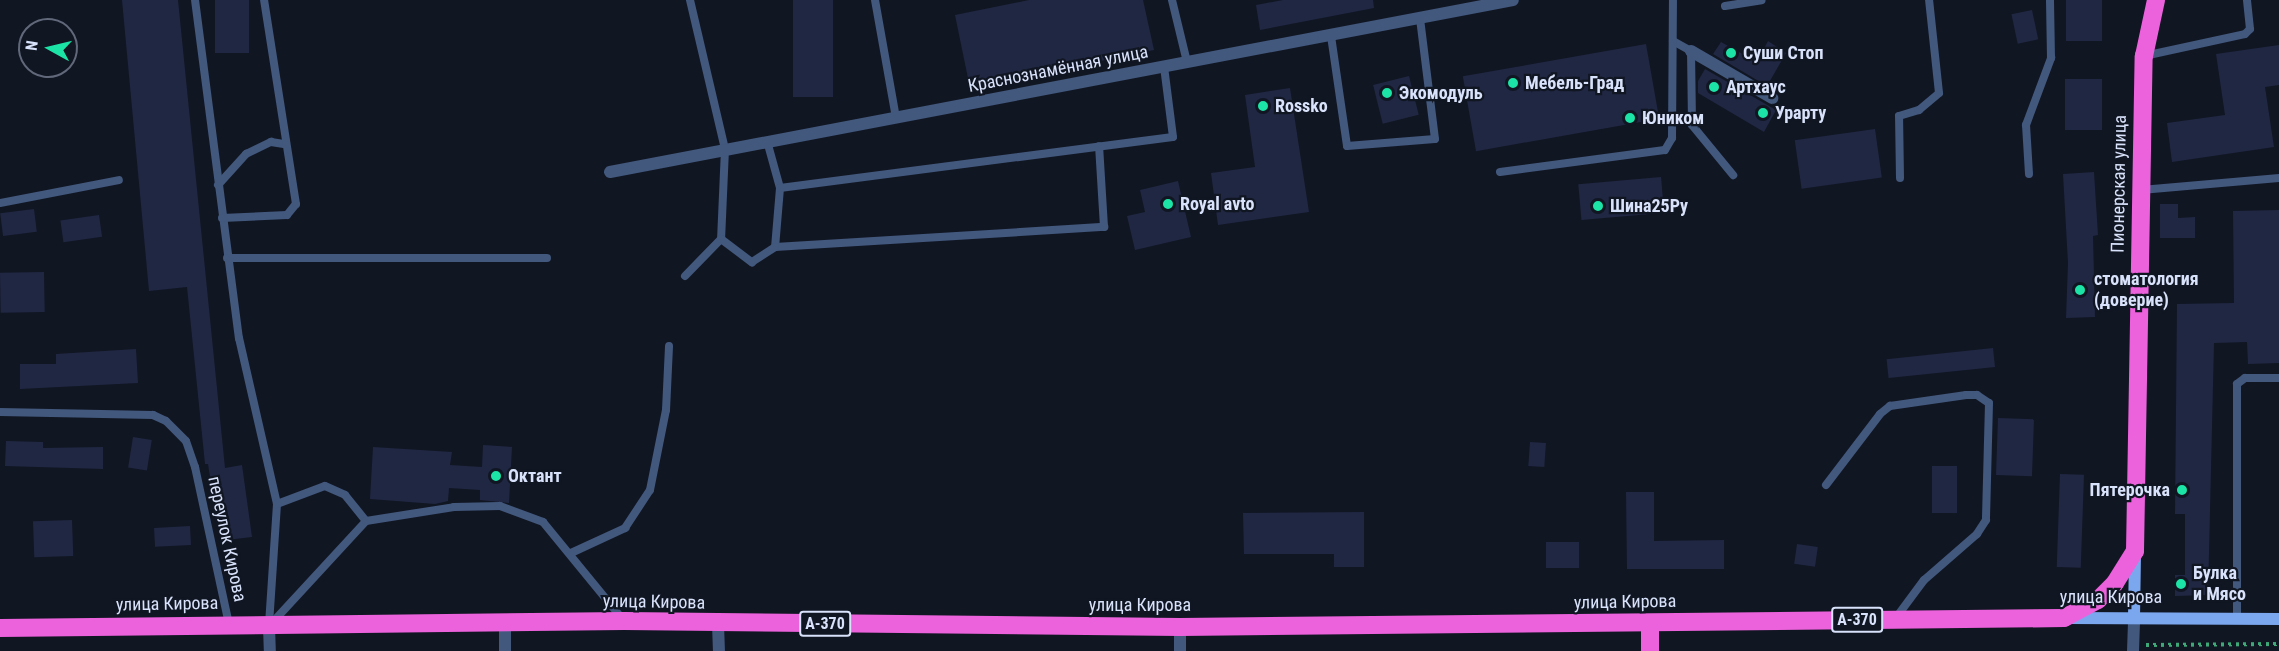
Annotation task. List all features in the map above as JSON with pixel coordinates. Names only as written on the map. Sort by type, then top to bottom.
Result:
[{"type":"highway","name":"Пионерская улица","points":[[2135,551],[2144,56],[2156,0]]},
{"type":"highway","name":"А-370","points":[[2064,618],[2098,600],[2115,583],[2135,551]]},
{"type":"highway","name":"улица Кирова","points":[[0,628],[229,624],[269,627],[624,621],[718,624],[1180,627],[2064,618]]},
{"type":"highway","points":[[1650,622],[1650,651]]},
{"type":"street","name":"Краснознамённая улица","points":[[610,172],[1331,36],[1481,3],[1513,0]]},
{"type":"street","points":[[1691,51],[1772,98]]},
{"type":"street","name":"Пионерская улица","points":[[2134,648],[2135,551]]},
{"type":"street","name":"улица Кирова","points":[[2064,618],[2279,619]]},
{"type":"street","points":[[505,623],[505,651]]},
{"type":"street","points":[[718,624],[719,651]]},
{"type":"street","points":[[269,627],[270,651]]},
{"type":"street","points":[[1180,627],[1180,651]]},
{"type":"lane","points":[[195,0],[222,218],[240,338],[277,504],[269,627]]},
{"type":"lane","points":[[222,218],[287,215],[296,204],[284,144],[264,0]]},
{"type":"lane","points":[[685,276],[721,239],[725,149],[690,0]]},
{"type":"lane","points":[[875,0],[896,118]]},
{"type":"lane","points":[[1172,0],[1187,62]]},
{"type":"lane","points":[[1500,172],[1665,150],[1672,138],[1673,0]]},
{"type":"lane","points":[[1725,6],[1762,0]]},
{"type":"lane","points":[[1900,178],[1899,116],[1919,110],[1939,93],[1929,0]]},
{"type":"lane","points":[[2029,174],[2026,125],[2051,58],[2050,0]]},
{"type":"lane","points":[[2144,56],[2246,34],[2250,29],[2247,0]]},
{"type":"lane","points":[[1331,36],[1347,146],[1435,139],[1420,18]]},
{"type":"lane","points":[[1673,41],[1691,51],[1692,124],[1733,175]]},
{"type":"lane","points":[[780,188],[1173,136],[1164,67]]},
{"type":"lane","points":[[767,141],[780,188],[775,247]]},
{"type":"lane","points":[[218,184],[246,154],[271,142],[284,144]]},
{"type":"lane","points":[[721,239],[752,262],[775,247],[1104,226],[1099,146]]},
{"type":"lane","points":[[2140,190],[2279,178]]},
{"type":"lane","points":[[0,203],[119,180]]},
{"type":"lane","points":[[228,258],[547,258]]},
{"type":"lane","points":[[571,553],[625,528],[650,490],[666,410],[669,346]]},
{"type":"lane","points":[[2236,619],[2237,384],[2245,378],[2279,378]]},
{"type":"lane","points":[[1826,485],[1880,414],[1890,406],[1966,395],[1977,395],[1989,403],[1986,520],[1977,534],[1924,580],[1894,620]]},
{"type":"lane","name":"переулок Кирова","points":[[0,412],[153,416],[166,422],[186,441],[195,467],[229,624]]},
{"type":"lane","points":[[277,504],[325,486],[345,495],[366,521]]},
{"type":"lane","points":[[269,627],[366,521],[454,507],[500,506],[543,522],[571,553],[624,621]]},
{"type":"path","points":[[2134,648],[2279,644]]},
{"type":"building","points":[[122,0],[178,0],[225,468],[242,465],[252,537],[226,540],[220,501],[214,502],[208,464],[205,464],[187,287],[149,291]]},
{"type":"building","points":[[215,0],[249,0],[249,53],[215,53]]},
{"type":"building","points":[[793,0],[833,0],[833,97],[793,97]]},
{"type":"building","points":[[1029,0],[1143,0],[1154,50],[970,88],[955,15]]},
{"type":"building","points":[[1283,0],[1373,0],[1374,8],[1260,30],[1256,5]]},
{"type":"building","points":[[2066,0],[2102,0],[2102,41],[2066,41]]},
{"type":"building","points":[[2032,10],[2038,39],[2018,44],[2011,14]]},
{"type":"building","points":[[1768,41],[1786,53],[1767,86],[1713,54],[1721,42],[1757,62]]},
{"type":"building","points":[[1646,44],[1659,119],[1476,151],[1463,76]]},
{"type":"building","points":[[2279,45],[2279,85],[2265,87],[2274,147],[2172,162],[2167,123],[2225,115],[2216,54]]},
{"type":"building","points":[[1705,69],[1776,110],[1764,132],[1698,93],[1698,81]]},
{"type":"building","points":[[1409,76],[1419,115],[1383,124],[1373,85]]},
{"type":"building","points":[[2065,79],[2102,79],[2102,130],[2065,130]]},
{"type":"building","points":[[1290,88],[1309,212],[1218,225],[1211,173],[1255,167],[1245,95]]},
{"type":"building","points":[[1875,129],[1882,178],[1802,189],[1795,140]]},
{"type":"building","points":[[2094,172],[2098,235],[2093,236],[2095,317],[2066,318],[2068,263],[2063,174]]},
{"type":"building","points":[[1661,177],[1664,213],[1581,220],[1578,184]]},
{"type":"building","points":[[1178,181],[1191,237],[1135,250],[1127,216],[1145,212],[1140,190]]},
{"type":"building","points":[[2160,204],[2178,204],[2178,218],[2195,217],[2195,238],[2160,238]]},
{"type":"building","points":[[34,209],[37,232],[3,236],[0,213]]},
{"type":"building","points":[[2279,210],[2279,363],[2248,364],[2247,342],[2214,343],[2208,595],[2175,596],[2175,575],[2185,575],[2185,514],[2175,514],[2177,304],[2234,303],[2233,211]]},
{"type":"building","points":[[99,215],[102,237],[63,242],[60,220]]},
{"type":"building","points":[[44,272],[45,312],[1,313],[0,273]]},
{"type":"building","points":[[1993,348],[1995,367],[1889,378],[1887,359]]},
{"type":"building","points":[[136,349],[138,383],[20,389],[20,364],[56,364],[56,354]]},
{"type":"building","points":[[1998,418],[2034,419],[2032,476],[1996,475]]},
{"type":"building","points":[[133,437],[152,440],[147,471],[128,468]]},
{"type":"building","points":[[6,441],[43,442],[43,448],[103,447],[103,469],[5,466]]},
{"type":"building","points":[[1530,442],[1546,443],[1544,467],[1528,466]]},
{"type":"building","points":[[483,445],[512,447],[509,503],[480,500],[480,490],[449,488],[448,501],[435,504],[370,499],[373,447],[452,452],[450,465],[482,467]]},
{"type":"building","points":[[1932,466],[1957,466],[1957,513],[1932,513]]},
{"type":"building","points":[[2060,474],[2084,475],[2081,568],[2057,567]]},
{"type":"building","points":[[1626,492],[1654,492],[1654,541],[1724,540],[1724,569],[1627,569]]},
{"type":"building","points":[[1364,512],[1364,567],[1334,567],[1334,554],[1244,554],[1243,513]]},
{"type":"building","points":[[72,520],[73,556],[34,557],[33,521]]},
{"type":"building","points":[[190,526],[191,545],[155,547],[154,528]]},
{"type":"building","points":[[1546,542],[1579,542],[1579,568],[1546,568]]},
{"type":"building","points":[[1797,544],[1818,547],[1815,567],[1794,564]]},
{"type":"place","name":"Суши Стоп","points":[[1731,53]]},
{"type":"place","name":"Мебель-Град","points":[[1513,83]]},
{"type":"place","name":"Артхаус","points":[[1714,87]]},
{"type":"place","name":"Экомодуль","points":[[1387,93]]},
{"type":"place","name":"Rossko","points":[[1263,106]]},
{"type":"place","name":"Урарту","points":[[1763,113]]},
{"type":"place","name":"Юником","points":[[1630,118]]},
{"type":"place","name":"Royal avto","points":[[1168,204]]},
{"type":"place","name":"Шина25Ру","points":[[1598,206]]},
{"type":"place","name":"стоматология (доверие)","points":[[2080,290]]},
{"type":"place","name":"Октант","points":[[496,476]]},
{"type":"place","name":"Пятерочка","points":[[2182,490]]},
{"type":"place","name":"Булка и Мясо","points":[[2181,584]]}]
